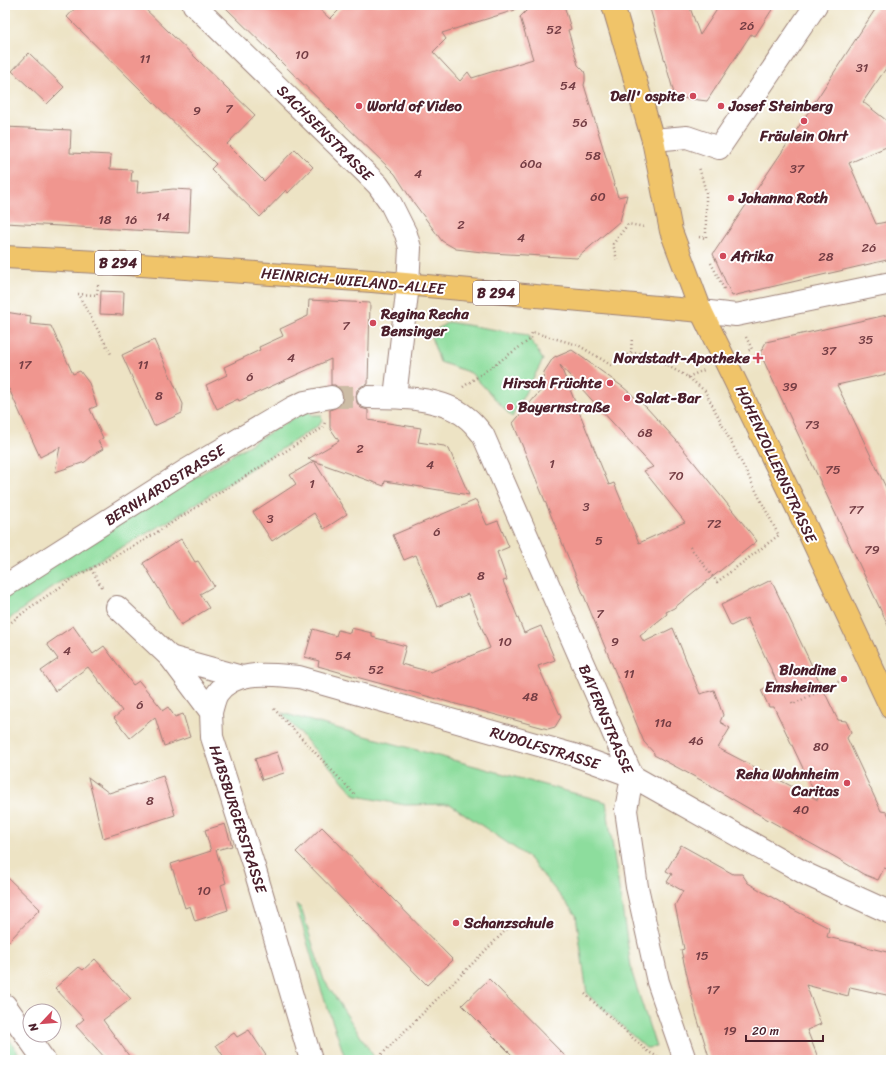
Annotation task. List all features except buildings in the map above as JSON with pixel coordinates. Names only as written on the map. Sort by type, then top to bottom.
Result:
[{"type":"main road","name":"HOHENZOLLERNSTRASSE","points":[[613,5],[653,140],[671,231],[701,311],[888,695]]},
{"type":"main road","name":"HEINRICH-WIELAND-ALLEE","points":[[5,257],[98,262],[364,281],[701,311]]},
{"type":"street","name":"SACHSENSTRASSE","points":[[194,5],[378,186],[390,202],[406,234],[410,248],[408,285]]},
{"type":"street","points":[[653,140],[687,137],[719,148],[816,5]]},
{"type":"street","points":[[701,311],[736,315],[891,284]]},
{"type":"street","points":[[368,397],[395,397],[408,285]]},
{"type":"street","name":"BERNHARDSTRASSE","points":[[5,586],[179,475],[292,408],[305,402],[330,397]]},
{"type":"street","name":"BAYERNSTRASSE","points":[[395,397],[442,403],[466,416],[483,436],[632,776],[626,810],[637,888],[658,982],[685,1060]]},
{"type":"street","points":[[117,607],[170,657],[211,712]]},
{"type":"street","name":"RUDOLFSTRASSE","points":[[170,657],[242,677]]},
{"type":"street","name":"RUDOLFSTRASSE","points":[[211,712],[217,694],[228,684],[242,677],[265,674],[299,677],[574,755],[632,776],[808,875],[891,913]]},
{"type":"street","name":"HABSBURGERSTRASSE","points":[[211,712],[212,737],[254,867],[311,1060]]},
{"type":"street","points":[[5,1005],[44,1060]]},
{"type":"path","points":[[687,137],[700,169],[706,192],[706,238],[698,236],[702,244]]},
{"type":"path","points":[[617,260],[613,244],[628,224],[671,231]]},
{"type":"path","points":[[708,258],[736,315]]},
{"type":"path","points":[[98,262],[98,295],[78,294],[111,354]]},
{"type":"path","points":[[470,382],[531,339],[532,332],[578,345],[611,365],[631,353],[646,354],[688,377],[705,391],[778,536]]},
{"type":"path","points":[[631,353],[632,337]]},
{"type":"path","points":[[5,627],[32,606],[75,577],[143,541],[311,435]]},
{"type":"path","points":[[690,547],[718,582],[802,518]]},
{"type":"path","points":[[91,569],[102,589]]},
{"type":"path","points":[[792,702],[793,704],[844,679]]},
{"type":"path","points":[[274,709],[356,796]]},
{"type":"path","points":[[376,1060],[508,928]]},
{"type":"path","points":[[585,994],[647,1051],[664,1060]]},
{"type":"green space","points":[[448,322],[528,335],[543,360],[512,417],[471,373],[440,362],[430,334]]},
{"type":"green space","points":[[307,410],[312,415],[321,415],[322,421],[319,425],[172,519],[58,583],[5,622],[5,595],[60,559]]},
{"type":"green space","points":[[282,713],[606,802],[632,973],[656,1047],[646,1048],[587,994],[576,915],[528,857],[450,804],[405,805],[356,796]]},
{"type":"green space","points":[[296,904],[301,908],[324,980],[376,1060],[346,1060],[321,989]]},
{"type":"green space","points":[[5,1033],[23,1060],[5,1060]]},
{"type":"tunnel","points":[[331,397],[368,397]]},
{"type":"place","name":"Dell' ospite","points":[[693,96]]},
{"type":"place","name":"World of Video","points":[[359,106]]},
{"type":"place","name":"Josef Steinberg","points":[[721,106]]},
{"type":"place","name":"Fräulein Ohrt","points":[[804,121]]},
{"type":"place","name":"Johanna Roth","points":[[731,198]]},
{"type":"place","name":"Afrika","points":[[723,256]]},
{"type":"place","name":"Regina Recha Bensinger","points":[[373,323]]},
{"type":"place","name":"Nordstadt-Apotheke","points":[[758,358]]},
{"type":"place","name":"Hirsch Früchte","points":[[610,383]]},
{"type":"place","name":"Salat-Bar","points":[[627,398]]},
{"type":"place","name":"Bayernstraße","points":[[510,407]]},
{"type":"place","name":"Blondine Emsheimer","points":[[844,679]]},
{"type":"place","name":"Reha Wohnheim Caritas","points":[[847,783]]},
{"type":"place","name":"Schanzschule","points":[[456,923]]}]
